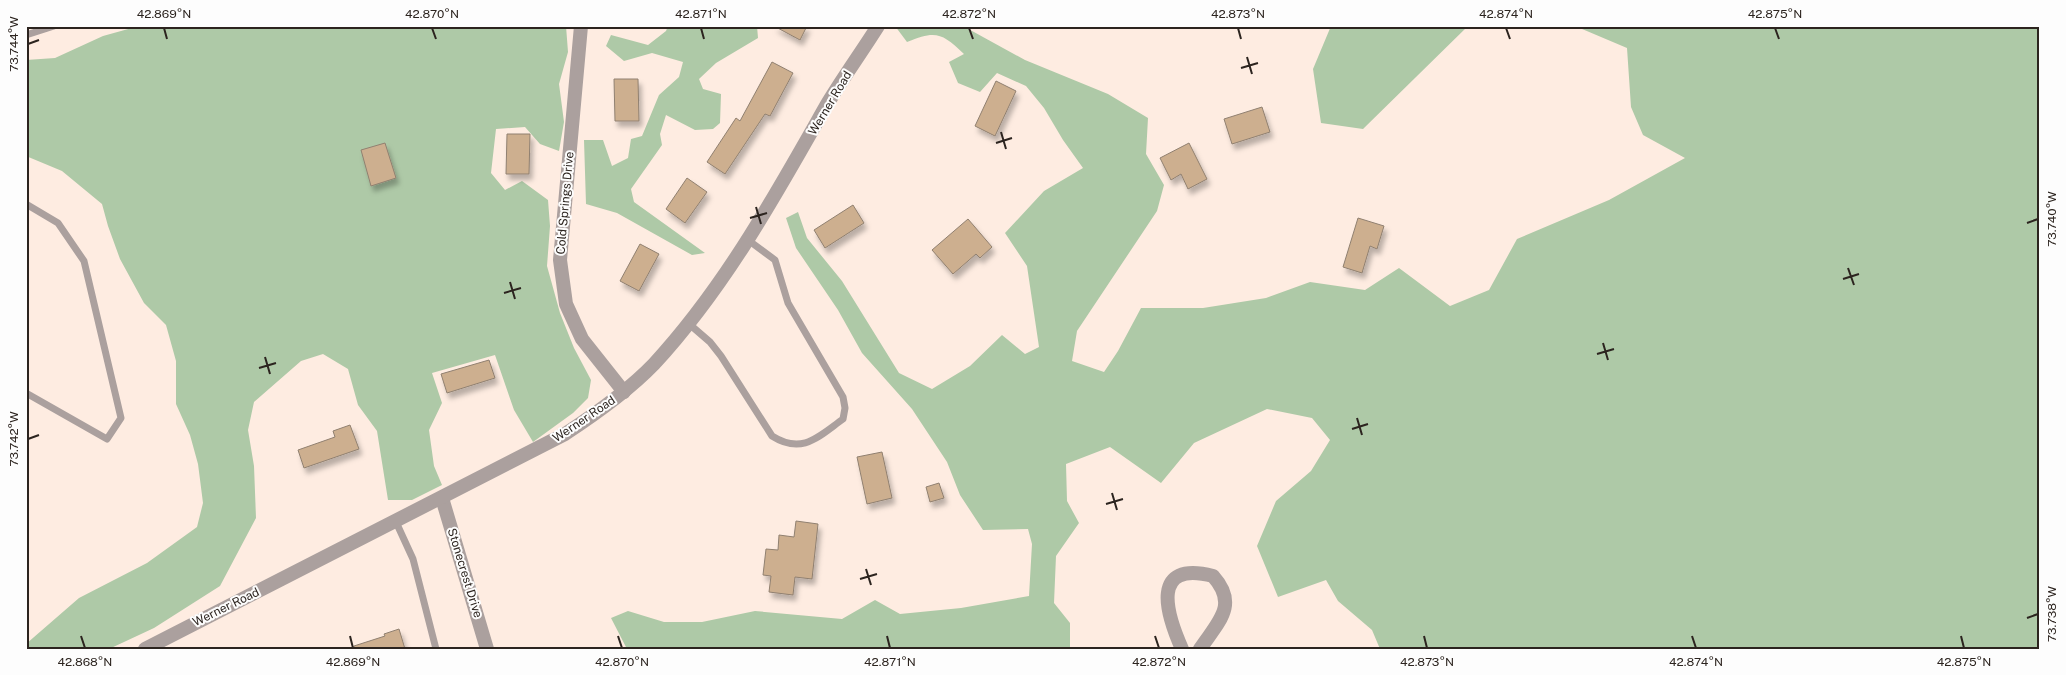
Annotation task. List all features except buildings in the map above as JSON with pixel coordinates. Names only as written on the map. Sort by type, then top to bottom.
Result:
[{"type":"street","name":"Cold Springs Drive","points":[[581,26],[560,260],[566,304],[582,339],[624,392]]},
{"type":"street","name":"Werner Road","points":[[145,649],[174,632],[396,522],[565,434],[624,392],[653,364],[727,273],[797,160],[827,104],[878,26]]},
{"type":"street","name":"Stonecrest Drive","points":[[442,498],[487,649]]},
{"type":"street","points":[[1182,649],[1170,618],[1167,606],[1167,593],[1170,584],[1174,580],[1189,572],[1213,576],[1223,587],[1226,599],[1222,615],[1200,649]]},
{"type":"lane","points":[[26,34],[54,26]]},
{"type":"lane","points":[[26,204],[58,223],[84,262],[121,418],[107,440],[26,393]]},
{"type":"lane","points":[[688,323],[710,342],[722,356],[772,436],[782,442],[794,445],[808,444],[843,419],[845,408],[843,397],[795,317],[775,260],[748,240]]},
{"type":"lane","points":[[396,522],[413,559],[436,649]]},
{"type":"green space","points":[[139,26],[566,26],[568,52],[559,84],[564,122],[559,151],[540,144],[525,127],[496,129],[491,173],[505,190],[522,181],[548,200],[550,226],[547,266],[560,313],[574,348],[591,380],[588,398],[573,413],[533,442],[514,410],[495,355],[432,373],[442,403],[429,430],[434,466],[442,485],[412,500],[388,500],[377,431],[358,405],[348,369],[323,354],[301,361],[254,402],[248,430],[254,466],[256,518],[220,586],[154,628],[109,649],[26,649],[26,644],[79,598],[147,563],[197,527],[203,503],[198,464],[190,435],[176,404],[176,361],[166,325],[144,303],[120,259],[102,204],[62,171],[26,156],[26,60],[55,58],[103,36]]},
{"type":"green space","points":[[668,26],[757,26],[758,38],[716,63],[699,79],[703,89],[721,94],[720,123],[713,129],[695,130],[666,115],[660,134],[662,145],[631,189],[634,202],[705,253],[692,255],[617,213],[586,204],[584,140],[603,140],[612,166],[628,158],[631,139],[642,136],[659,95],[679,77],[683,62],[652,53],[624,61],[606,46],[611,35],[648,45],[666,31]]},
{"type":"green space","points":[[895,26],[963,26],[1025,60],[1108,94],[1148,118],[1146,154],[1164,185],[1157,211],[1077,331],[1072,361],[1104,372],[1118,351],[1141,308],[1203,308],[1266,298],[1310,282],[1365,290],[1399,268],[1450,306],[1489,290],[1517,239],[1609,200],[1685,158],[1643,135],[1631,107],[1627,48],[1575,26],[2040,26],[2040,649],[1380,649],[1372,630],[1338,601],[1326,580],[1278,597],[1257,546],[1276,501],[1311,471],[1330,440],[1312,418],[1267,409],[1194,443],[1161,483],[1110,447],[1066,464],[1067,501],[1079,523],[1056,556],[1054,603],[1070,623],[1070,649],[627,649],[611,618],[628,611],[664,622],[702,622],[755,611],[842,619],[875,600],[900,614],[961,608],[1029,596],[1032,544],[1028,529],[983,530],[960,495],[947,462],[912,409],[862,353],[838,310],[796,248],[786,218],[798,212],[807,238],[842,281],[899,373],[932,389],[970,366],[1002,335],[1025,354],[1039,347],[1027,266],[1005,233],[1044,191],[1083,168],[1063,140],[1044,108],[1026,86],[997,73],[980,92],[958,83],[949,62],[964,54],[950,42],[938,36],[925,36],[907,42]]},
{"type":"green space","points":[[1331,26],[1468,26],[1363,129],[1321,123],[1313,69]]}]
